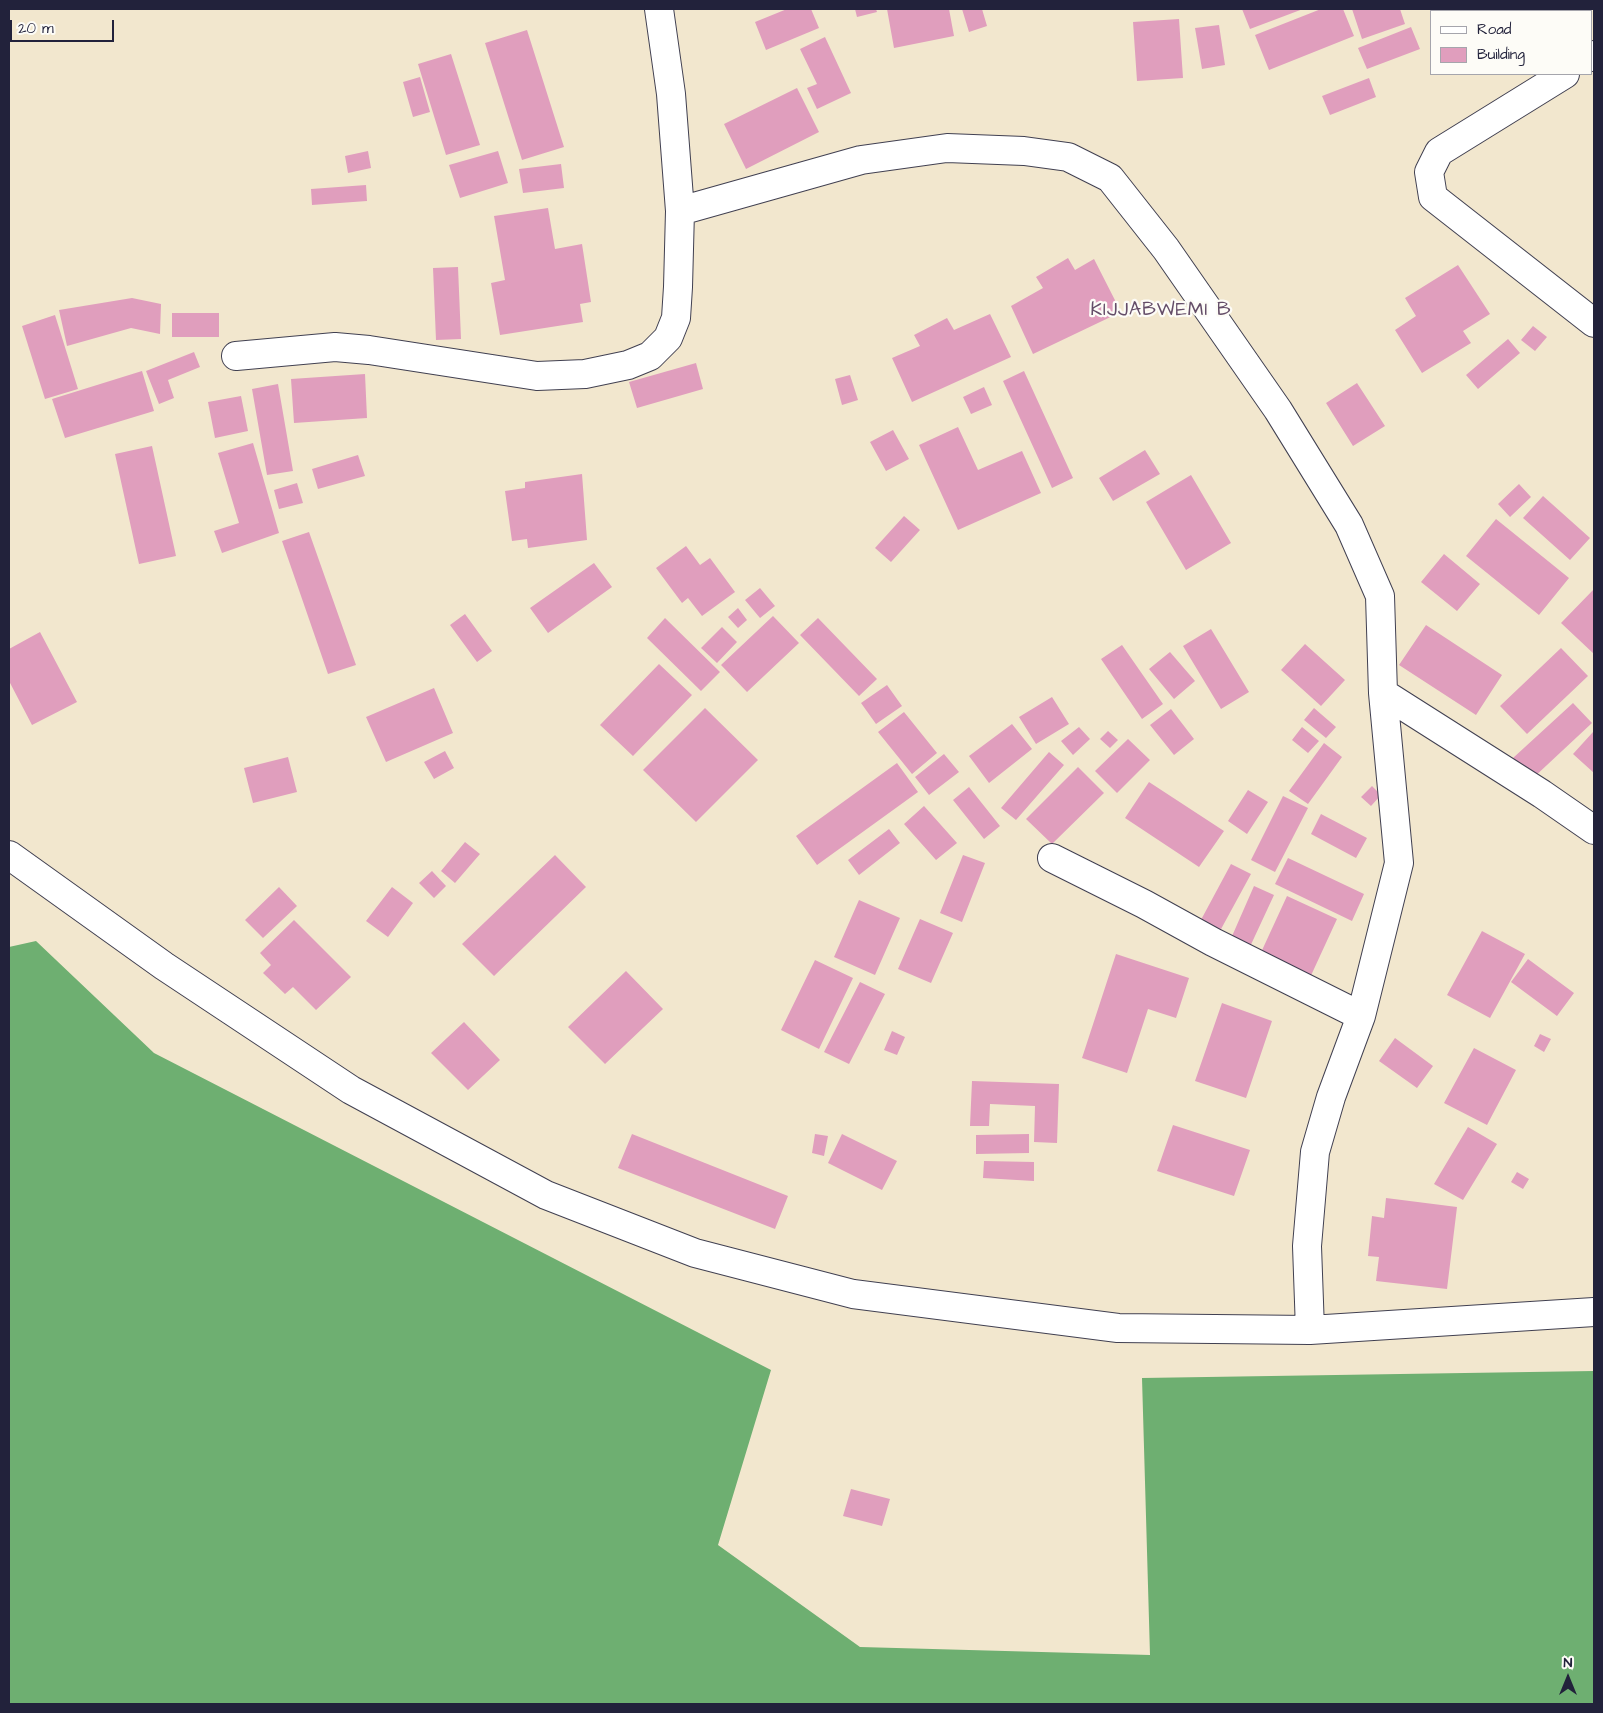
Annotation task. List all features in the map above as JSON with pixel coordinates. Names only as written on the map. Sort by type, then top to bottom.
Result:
[{"type":"street","points":[[236,356],[335,347],[369,350],[537,376],[584,374],[628,364],[650,356],[668,338],[676,318],[680,211],[672,94],[659,9]]},
{"type":"street","points":[[1563,75],[1439,152],[1429,172],[1433,197],[1594,323]]},
{"type":"street","points":[[680,211],[861,160],[947,148],[1024,151],[1068,157],[1110,178],[1166,249],[1278,410],[1349,525],[1380,596],[1383,693],[1399,863],[1361,1016],[1331,1097],[1315,1152],[1307,1246],[1310,1330]]},
{"type":"street","points":[[1383,693],[1542,794],[1594,830]]},
{"type":"street","points":[[9,855],[164,966],[351,1090],[546,1195],[695,1253],[853,1294],[1118,1328],[1310,1330],[1594,1312]]},
{"type":"street","points":[[1052,858],[1361,1016]]},
{"type":"green space","points":[[36,941],[154,1053],[771,1370],[718,1545],[860,1647],[1150,1655],[1142,1378],[1594,1371],[1594,1704],[9,1704],[9,947]]},
{"type":"building","points":[[787,9],[811,9],[819,28],[766,50],[755,22]]},
{"type":"building","points":[[855,9],[876,9],[877,12],[857,17]]},
{"type":"building","points":[[887,9],[949,9],[954,36],[894,48]]},
{"type":"building","points":[[962,9],[982,9],[987,26],[969,32]]},
{"type":"building","points":[[1242,9],[1303,9],[1250,29]]},
{"type":"building","points":[[1321,9],[1343,9],[1354,36],[1269,70],[1255,35]]},
{"type":"building","points":[[1352,9],[1400,9],[1405,24],[1362,39]]},
{"type":"building","points":[[1523,9],[1572,10],[1524,10]]},
{"type":"building","points":[[1179,19],[1183,78],[1137,81],[1133,22]]},
{"type":"building","points":[[1219,25],[1225,65],[1202,69],[1195,28]]},
{"type":"building","points":[[1411,27],[1420,49],[1367,69],[1358,48]]},
{"type":"building","points":[[527,30],[564,147],[522,160],[485,43]]},
{"type":"building","points":[[825,37],[851,93],[817,109],[807,88],[817,84],[800,49]]},
{"type":"building","points":[[451,54],[480,145],[446,155],[418,64]]},
{"type":"building","points":[[420,77],[430,112],[413,117],[403,82]]},
{"type":"building","points":[[1369,78],[1376,97],[1330,115],[1322,96]]},
{"type":"building","points":[[797,88],[819,132],[746,169],[724,124]]},
{"type":"building","points":[[368,151],[371,168],[348,173],[345,156]]},
{"type":"building","points":[[498,151],[508,183],[460,198],[449,165]]},
{"type":"building","points":[[561,164],[564,188],[523,193],[519,169]]},
{"type":"building","points":[[366,185],[367,201],[312,205],[311,189]]},
{"type":"building","points":[[548,208],[555,249],[582,244],[591,302],[580,304],[583,322],[500,335],[491,283],[505,280],[494,216]]},
{"type":"building","points":[[1068,258],[1075,270],[1094,259],[1121,312],[1033,354],[1011,306],[1043,288],[1036,277]]},
{"type":"building","points":[[1458,265],[1490,314],[1463,331],[1471,343],[1422,373],[1395,330],[1416,316],[1405,298]]},
{"type":"building","points":[[458,267],[461,339],[436,340],[433,268]]},
{"type":"building","points":[[132,298],[161,304],[160,334],[131,328],[67,346],[59,310]]},
{"type":"building","points":[[172,313],[219,313],[219,337],[172,337]]},
{"type":"building","points":[[990,314],[1011,357],[912,402],[892,358],[920,346],[914,335],[947,318],[954,330]]},
{"type":"building","points":[[55,315],[78,389],[45,399],[22,326]]},
{"type":"building","points":[[1533,326],[1547,337],[1535,351],[1521,340]]},
{"type":"building","points":[[1508,339],[1520,353],[1478,389],[1466,375]]},
{"type":"building","points":[[194,352],[200,367],[168,380],[174,398],[159,404],[146,371]]},
{"type":"building","points":[[696,363],[703,389],[637,408],[629,382]]},
{"type":"building","points":[[142,371],[154,411],[65,438],[52,399]]},
{"type":"building","points":[[1024,371],[1073,478],[1052,488],[1003,381]]},
{"type":"building","points":[[365,374],[367,418],[294,423],[291,379]]},
{"type":"building","points":[[850,375],[858,400],[842,405],[835,379]]},
{"type":"building","points":[[1357,383],[1385,426],[1353,446],[1326,403]]},
{"type":"building","points":[[278,384],[293,471],[267,475],[252,389]]},
{"type":"building","points":[[984,387],[992,405],[971,414],[963,397]]},
{"type":"building","points":[[241,396],[248,431],[215,438],[208,402]]},
{"type":"building","points":[[958,427],[978,470],[1022,451],[1041,493],[958,530],[919,445]]},
{"type":"building","points":[[893,430],[909,459],[886,471],[870,442]]},
{"type":"building","points":[[253,443],[279,533],[222,553],[214,531],[239,523],[218,453]]},
{"type":"building","points":[[152,446],[176,556],[139,564],[115,454]]},
{"type":"building","points":[[1145,450],[1160,474],[1113,501],[1099,478]]},
{"type":"building","points":[[358,455],[365,476],[318,489],[312,469]]},
{"type":"building","points":[[582,474],[587,540],[528,548],[527,539],[512,541],[505,491],[525,488],[525,482]]},
{"type":"building","points":[[1191,475],[1231,543],[1186,570],[1146,502]]},
{"type":"building","points":[[297,483],[303,503],[279,509],[274,490]]},
{"type":"building","points":[[1519,484],[1531,497],[1510,517],[1498,504]]},
{"type":"building","points":[[1543,496],[1590,538],[1570,560],[1523,518]]},
{"type":"building","points":[[904,516],[920,530],[891,562],[875,548]]},
{"type":"building","points":[[1496,519],[1569,578],[1539,615],[1466,556]]},
{"type":"building","points":[[309,532],[356,665],[328,674],[282,541]]},
{"type":"building","points":[[686,546],[700,565],[710,558],[735,592],[702,616],[688,598],[682,603],[656,568]]},
{"type":"building","points":[[1444,554],[1480,584],[1457,611],[1421,582]]},
{"type":"building","points":[[594,563],[612,587],[548,633],[530,608]]},
{"type":"building","points":[[760,588],[775,606],[760,618],[745,600]]},
{"type":"building","points":[[1594,589],[1594,654],[1561,623]]},
{"type":"building","points":[[738,608],[747,620],[738,628],[728,617]]},
{"type":"building","points":[[465,614],[492,651],[477,662],[450,625]]},
{"type":"building","points":[[773,616],[799,643],[747,692],[721,665]]},
{"type":"building","points":[[665,618],[720,672],[701,691],[647,638]]},
{"type":"building","points":[[818,618],[877,679],[859,696],[800,635]]},
{"type":"building","points":[[1426,625],[1502,675],[1476,715],[1399,665]]},
{"type":"building","points":[[722,627],[737,642],[717,663],[701,648]]},
{"type":"building","points":[[1211,629],[1249,692],[1221,709],[1183,646]]},
{"type":"building","points":[[40,632],[77,702],[32,725],[9,681],[9,649]]},
{"type":"building","points":[[1305,644],[1345,680],[1321,706],[1281,670]]},
{"type":"building","points":[[1122,645],[1163,704],[1142,719],[1101,659]]},
{"type":"building","points":[[1561,648],[1588,676],[1527,734],[1500,706]]},
{"type":"building","points":[[1170,652],[1195,681],[1174,699],[1149,669]]},
{"type":"building","points":[[659,664],[692,695],[633,756],[600,725]]},
{"type":"building","points":[[887,685],[902,706],[876,724],[861,703]]},
{"type":"building","points":[[434,688],[453,733],[386,762],[366,717]]},
{"type":"building","points":[[1052,697],[1069,724],[1036,744],[1019,717]]},
{"type":"building","points":[[1573,703],[1592,723],[1532,779],[1513,758]]},
{"type":"building","points":[[705,708],[758,760],[696,822],[643,770]]},
{"type":"building","points":[[1314,708],[1336,727],[1326,738],[1304,720]]},
{"type":"building","points":[[1171,709],[1194,739],[1174,755],[1150,725]]},
{"type":"building","points":[[904,712],[937,753],[912,774],[878,732]]},
{"type":"building","points":[[1012,724],[1032,749],[989,783],[969,756]]},
{"type":"building","points":[[1079,727],[1090,739],[1073,755],[1061,741]]},
{"type":"building","points":[[1302,727],[1319,741],[1308,753],[1292,740]]},
{"type":"building","points":[[1108,731],[1118,740],[1110,748],[1100,739]]},
{"type":"building","points":[[1594,733],[1594,773],[1573,754]]},
{"type":"building","points":[[1128,739],[1150,760],[1117,793],[1095,771]]},
{"type":"building","points":[[1324,743],[1342,757],[1308,804],[1289,791]]},
{"type":"building","points":[[445,751],[454,768],[434,779],[424,762]]},
{"type":"building","points":[[1049,752],[1064,765],[1016,820],[1001,808]]},
{"type":"building","points":[[944,754],[959,772],[929,795],[915,777]]},
{"type":"building","points":[[288,757],[297,792],[253,803],[244,768]]},
{"type":"building","points":[[897,763],[918,792],[817,865],[796,836]]},
{"type":"building","points":[[1078,767],[1104,793],[1052,844],[1026,819]]},
{"type":"building","points":[[1149,782],[1224,831],[1199,867],[1125,818]]},
{"type":"building","points":[[1372,786],[1381,795],[1371,806],[1361,797]]},
{"type":"building","points":[[969,787],[1000,826],[984,839],[953,800]]},
{"type":"building","points":[[1248,790],[1268,802],[1247,834],[1228,821]]},
{"type":"building","points":[[1283,796],[1308,808],[1275,872],[1251,860]]},
{"type":"building","points":[[924,806],[957,843],[936,860],[904,824]]},
{"type":"building","points":[[1321,814],[1367,838],[1356,858],[1311,834]]},
{"type":"building","points":[[889,829],[900,843],[859,875],[848,860]]},
{"type":"building","points":[[465,842],[480,854],[455,883],[441,871]]},
{"type":"building","points":[[555,855],[586,887],[494,976],[462,944]]},
{"type":"building","points":[[963,855],[985,863],[962,922],[940,913]]},
{"type":"building","points":[[1288,858],[1364,894],[1352,921],[1275,884]]},
{"type":"building","points":[[1231,864],[1251,874],[1214,942],[1195,931]]},
{"type":"building","points":[[432,871],[446,886],[434,898],[419,883]]},
{"type":"building","points":[[1254,886],[1274,895],[1248,951],[1229,943]]},
{"type":"building","points":[[279,887],[297,906],[263,938],[245,920]]},
{"type":"building","points":[[392,887],[413,903],[388,937],[366,921]]},
{"type":"building","points":[[1287,896],[1337,919],[1308,982],[1258,959]]},
{"type":"building","points":[[859,900],[900,918],[875,975],[834,957]]},
{"type":"building","points":[[920,919],[953,933],[931,983],[898,969]]},
{"type":"building","points":[[294,920],[351,977],[316,1010],[293,987],[285,994],[263,973],[271,965],[260,953]]},
{"type":"building","points":[[1482,931],[1525,954],[1490,1018],[1447,995]]},
{"type":"building","points":[[1116,954],[1189,978],[1176,1018],[1148,1009],[1127,1073],[1082,1058]]},
{"type":"building","points":[[1528,959],[1574,993],[1557,1016],[1511,982]]},
{"type":"building","points":[[815,960],[853,978],[819,1049],[781,1030]]},
{"type":"building","points":[[626,971],[663,1009],[605,1064],[568,1027]]},
{"type":"building","points":[[860,982],[885,994],[849,1064],[824,1052]]},
{"type":"building","points":[[1222,1003],[1272,1021],[1246,1098],[1195,1081]]},
{"type":"building","points":[[464,1022],[500,1060],[468,1090],[431,1053]]},
{"type":"building","points":[[892,1031],[905,1037],[897,1055],[884,1050]]},
{"type":"building","points":[[1540,1034],[1551,1039],[1544,1052],[1534,1046]]},
{"type":"building","points":[[1395,1038],[1433,1066],[1417,1088],[1379,1061]]},
{"type":"building","points":[[1474,1048],[1516,1070],[1487,1125],[1444,1103]]},
{"type":"building","points":[[972,1081],[1059,1084],[1057,1143],[1034,1142],[1035,1106],[990,1104],[989,1126],[970,1126]]},
{"type":"building","points":[[1173,1125],[1250,1150],[1234,1196],[1157,1171]]},
{"type":"building","points":[[1468,1127],[1497,1144],[1463,1200],[1434,1184]]},
{"type":"building","points":[[632,1134],[788,1196],[775,1229],[618,1168]]},
{"type":"building","points":[[815,1134],[828,1136],[824,1156],[812,1153]]},
{"type":"building","points":[[842,1134],[897,1161],[882,1190],[828,1163]]},
{"type":"building","points":[[1029,1134],[1029,1153],[976,1154],[976,1135]]},
{"type":"building","points":[[984,1161],[1034,1162],[1034,1181],[983,1178]]},
{"type":"building","points":[[1517,1172],[1529,1179],[1523,1189],[1511,1182]]},
{"type":"building","points":[[1386,1198],[1457,1207],[1447,1289],[1376,1281],[1379,1257],[1368,1256],[1372,1216],[1384,1218]]},
{"type":"building","points":[[851,1489],[890,1499],[882,1526],[843,1516]]},
{"type":"district","name":"KIJJABWEMI B","points":[[1161,311]]}]
